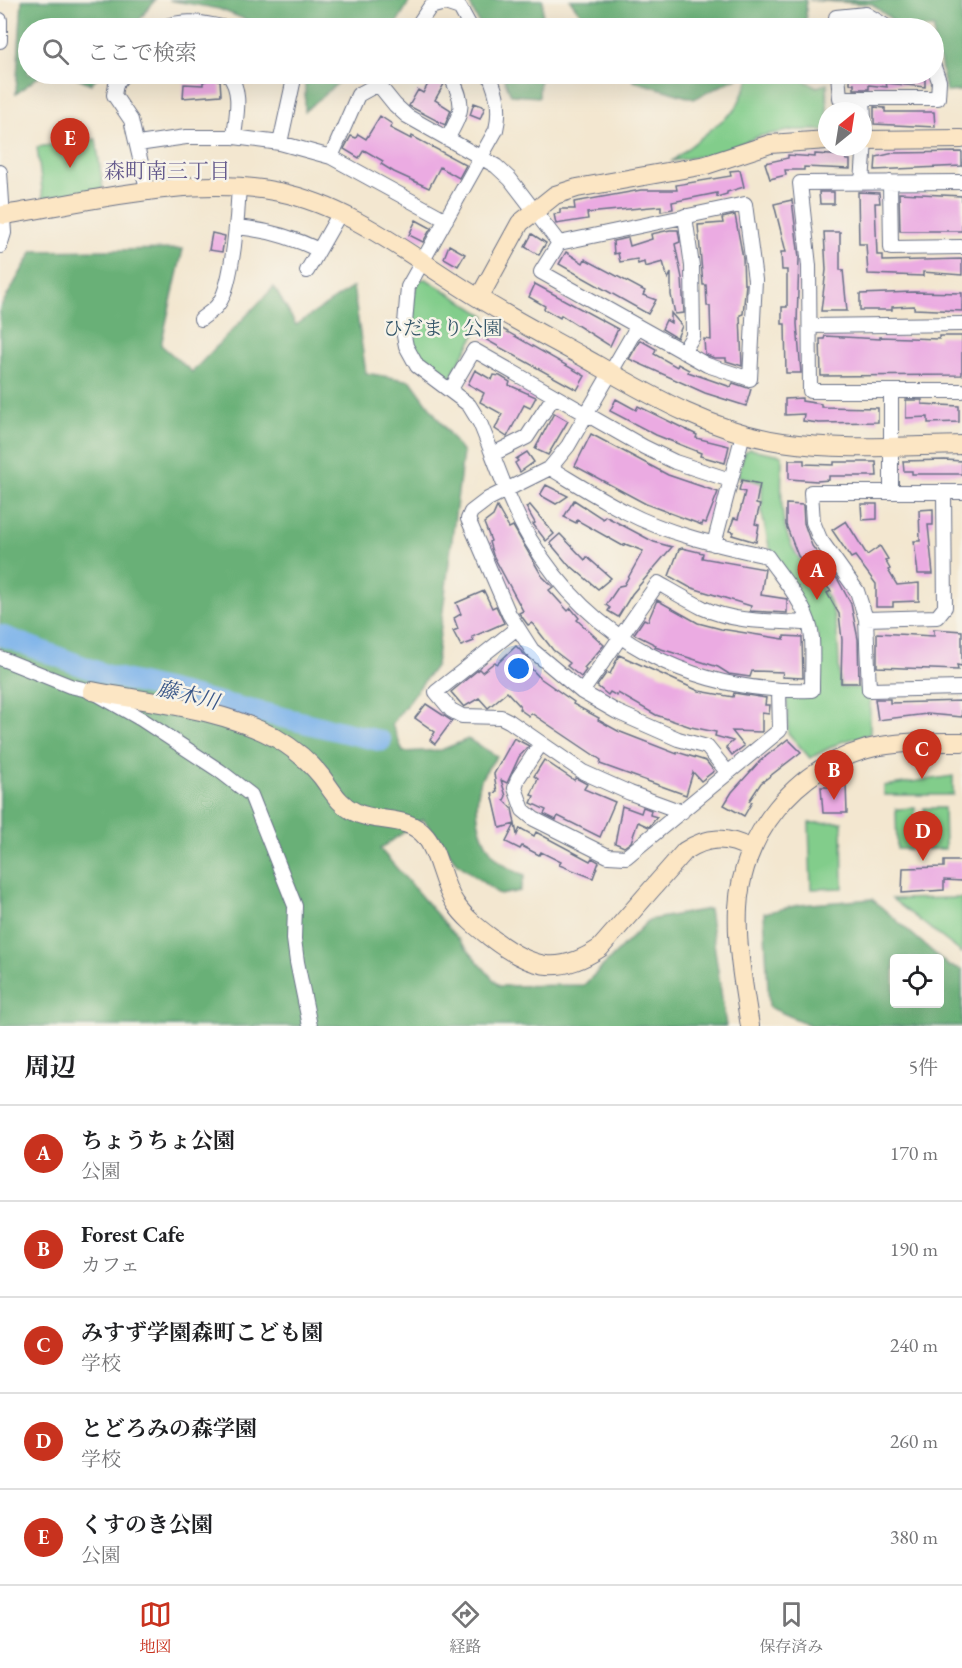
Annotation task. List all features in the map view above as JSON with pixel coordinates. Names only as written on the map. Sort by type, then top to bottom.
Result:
[{"type":"street","points":[[423,18],[430,7],[445,3],[460,8],[466,18]]},
{"type":"street","points":[[836,18],[866,14],[873,18]]},
{"type":"street","points":[[0,20],[0,41]]},
{"type":"street","points":[[116,84],[114,95],[131,120],[148,193]]},
{"type":"street","points":[[234,137],[237,92],[235,84]]},
{"type":"street","points":[[280,143],[293,84]]},
{"type":"street","points":[[331,156],[358,94],[375,84]]},
{"type":"street","points":[[385,84],[395,105],[407,116],[496,166],[510,179],[559,243]]},
{"type":"street","points":[[447,139],[461,114],[462,106],[452,84]]},
{"type":"street","points":[[492,84],[500,116],[496,130],[408,287],[406,346],[417,366],[451,389],[474,414],[529,538],[554,576],[589,613],[621,638],[674,667],[724,684],[779,691],[812,690],[812,636],[808,623],[801,604],[767,556],[714,544],[666,529],[626,512],[550,468]]},
{"type":"street","points":[[839,84],[840,98],[938,98],[939,84]]},
{"type":"street","points":[[863,98],[863,102]]},
{"type":"street","points":[[138,144],[186,137],[234,137],[280,143],[331,156],[446,220]]},
{"type":"street","points":[[872,140],[962,140]]},
{"type":"street","points":[[479,298],[520,223],[555,195],[577,188],[706,165],[770,144],[818,141]]},
{"type":"street","points":[[862,183],[863,156]]},
{"type":"street","points":[[0,172],[4,215],[4,233],[0,246]]},
{"type":"street","points":[[890,182],[891,248],[962,247]]},
{"type":"street","points":[[962,182],[800,183],[806,227],[810,391],[962,391]]},
{"type":"street","points":[[4,215],[198,184],[239,186],[279,192],[318,203],[340,213],[479,298],[669,406],[705,422],[743,434],[822,446],[962,445]]},
{"type":"street","points":[[201,319],[221,302],[237,227],[239,186]]},
{"type":"street","points":[[745,204],[755,280],[750,379],[707,365],[541,272],[559,243],[745,204]]},
{"type":"street","points":[[307,271],[340,213]]},
{"type":"street","points":[[683,352],[693,336],[692,266],[685,216]]},
{"type":"street","points":[[237,227],[266,230],[291,237],[319,250]]},
{"type":"street","points":[[810,326],[962,324]]},
{"type":"street","points":[[637,327],[568,446],[550,468],[488,499],[471,512],[468,519],[517,628],[539,656],[582,692],[647,727],[707,747],[728,772]]},
{"type":"street","points":[[451,389],[474,350],[675,462],[730,480]]},
{"type":"street","points":[[891,391],[891,492]]},
{"type":"street","points":[[493,454],[527,437],[554,396]]},
{"type":"street","points":[[714,544],[743,434]]},
{"type":"street","points":[[962,492],[811,492],[813,522],[820,539],[857,591],[866,619],[869,690],[962,688]]},
{"type":"street","points":[[866,619],[937,617],[945,607],[944,493]]},
{"type":"street","points":[[582,692],[658,583],[704,608],[727,616],[746,620],[808,623]]},
{"type":"street","points":[[517,628],[436,692],[451,710],[462,716],[501,717],[583,772],[630,793],[682,812]]},
{"type":"street","points":[[0,658],[70,686],[222,716],[253,727],[278,740],[308,762],[344,806],[367,817],[400,821],[425,836],[432,848],[444,883],[469,920],[511,953],[529,962],[548,967],[566,965],[585,958],[600,948],[685,851],[700,841],[719,838],[734,840],[751,849]]},
{"type":"street","points":[[93,690],[141,719],[251,795],[295,906],[294,939],[310,1026]]},
{"type":"street","points":[[540,745],[518,778],[515,788],[523,810],[534,819],[608,856],[626,857],[780,730],[779,691]]},
{"type":"street","points":[[750,1026],[739,939],[739,897],[751,849],[766,823],[785,798],[812,775],[840,759],[884,746],[962,742]]},
{"type":"green space","points":[[22,0],[155,0],[141,18],[21,18]]},
{"type":"green space","points":[[169,0],[410,0],[400,18],[242,18],[219,9]]},
{"type":"green space","points":[[468,0],[543,0],[542,18],[476,18]]},
{"type":"green space","points":[[570,0],[806,0],[806,18],[584,18]]},
{"type":"green space","points":[[809,0],[962,0],[962,91],[946,92],[944,18],[890,18],[872,4]]},
{"type":"green space","points":[[18,63],[18,84],[29,84],[16,94]]},
{"type":"green space","points":[[305,84],[337,84],[305,111]]},
{"type":"green space","points":[[506,84],[540,84],[539,97],[511,95]]},
{"type":"green space","points":[[644,84],[725,84],[694,99]]},
{"type":"green space","points":[[747,84],[811,84],[817,87],[827,84],[827,102],[818,102],[818,130],[794,130],[760,136],[714,154],[672,161],[735,110]]},
{"type":"green space","points":[[96,139],[103,189],[43,198],[37,147]]},
{"type":"green space","points":[[183,249],[161,345],[192,372],[274,287],[296,325],[353,287],[366,373],[411,381],[463,453],[436,665],[392,724],[403,752],[441,750],[468,739],[497,756],[481,780],[477,810],[479,824],[490,850],[499,861],[525,875],[520,891],[500,895],[457,863],[423,819],[380,849],[499,986],[584,985],[649,920],[709,909],[726,1026],[0,1026],[0,308],[33,251]]},
{"type":"green space","name":"ひだまり公園","points":[[426,279],[486,316],[450,378],[442,379],[433,372],[420,358],[413,343],[414,296],[419,280]]},
{"type":"green space","points":[[750,449],[782,455],[781,493],[786,532],[797,555],[821,587],[832,609],[838,638],[840,687],[862,688],[863,693],[870,694],[870,734],[841,742],[810,758],[788,733],[787,700],[792,695],[819,694],[818,636],[769,546],[762,514],[762,483],[738,476],[744,453]]},
{"type":"green space","points":[[953,776],[953,795],[884,795],[884,786]]},
{"type":"green space","points":[[915,808],[916,849],[897,849],[896,809]]},
{"type":"green space","points":[[924,808],[944,808],[945,849],[925,849]]},
{"type":"green space","points":[[842,822],[843,888],[811,889],[809,823]]},
{"type":"green space","points":[[962,898],[962,953],[892,899]]},
{"type":"green space","points":[[872,899],[935,954],[890,954],[890,1008],[944,1008],[944,962],[949,966],[962,969],[962,1026],[812,1026],[769,1007],[764,913],[799,905]]},
{"type":"building","points":[[184,84],[220,84],[221,95],[183,98]]},
{"type":"building","points":[[428,84],[444,84],[435,100],[451,110],[445,125],[409,106],[418,90],[423,93]]},
{"type":"building","points":[[854,84],[886,84],[887,87],[869,85],[869,89],[854,89]]},
{"type":"building","points":[[896,84],[925,84],[925,87]]},
{"type":"building","points":[[474,103],[485,107],[480,119],[470,115]]},
{"type":"building","points":[[874,107],[885,108],[885,112],[934,112],[935,127],[874,124]]},
{"type":"building","points":[[380,116],[392,124],[390,128],[411,139],[412,136],[466,165],[459,178],[440,167],[429,188],[394,172],[381,164],[383,161],[364,150],[359,158],[344,149],[351,136],[356,138],[358,134],[366,139]]},
{"type":"building","points":[[962,152],[962,166],[875,170],[876,157],[894,153]]},
{"type":"building","points":[[815,154],[845,156],[846,160],[850,160],[850,169],[804,167],[804,170],[785,170],[786,175],[770,179],[765,163],[788,158],[788,155],[815,157]]},
{"type":"building","points":[[740,170],[744,187],[717,197],[717,193],[672,202],[673,209],[661,211],[661,206],[587,213],[588,219],[556,224],[554,214],[560,213],[560,209],[575,209],[574,202],[641,190],[677,190],[676,185],[731,176],[730,171]]},
{"type":"building","points":[[819,192],[834,192],[834,204],[820,204]]},
{"type":"building","points":[[858,192],[879,193],[880,203],[875,203],[877,255],[883,255],[883,261],[962,259],[962,275],[923,272],[923,276],[868,274],[866,244],[859,244]]},
{"type":"building","points":[[899,193],[962,196],[962,231],[900,231]]},
{"type":"building","points":[[792,200],[799,258],[797,324],[801,373],[786,373],[785,324],[782,324],[782,307],[787,307],[787,270],[782,270],[781,252],[786,252],[774,204]]},
{"type":"building","points":[[735,215],[743,258],[744,284],[746,284],[743,314],[740,315],[742,366],[726,361],[726,358],[714,358],[705,354],[704,339],[711,340],[710,306],[707,306],[706,285],[703,285],[698,225],[723,223],[722,218]]},
{"type":"building","points":[[416,220],[431,228],[423,242],[409,235]]},
{"type":"building","points":[[678,230],[680,242],[675,244],[682,278],[684,313],[675,314],[671,295],[671,273],[668,279],[663,262],[645,267],[644,262],[638,264],[637,259],[620,262],[618,253],[614,254],[613,241],[628,238],[630,246],[652,239],[651,234]]},
{"type":"building","points":[[824,232],[840,232],[840,270],[843,270],[847,311],[821,311],[826,270]]},
{"type":"building","points":[[212,233],[225,236],[222,252],[209,250]]},
{"type":"building","points":[[532,234],[546,243],[539,255],[525,247]]},
{"type":"building","points":[[449,245],[465,254],[458,266],[444,258]]},
{"type":"building","points":[[566,252],[583,263],[585,259],[645,291],[643,295],[656,300],[648,314],[559,264]]},
{"type":"building","points":[[535,284],[618,329],[610,346],[561,315],[560,318],[544,309],[545,306],[529,297]]},
{"type":"building","points":[[962,293],[962,311],[914,309],[914,306],[892,307],[892,310],[860,310],[860,294]]},
{"type":"building","points":[[671,313],[682,326],[677,338],[662,329],[666,320],[671,323]]},
{"type":"building","points":[[490,322],[585,376],[577,390],[483,338]]},
{"type":"building","points":[[825,336],[939,339],[939,336],[962,336],[962,375],[821,376],[820,339],[824,339]]},
{"type":"building","points":[[640,340],[656,349],[654,354],[677,367],[678,364],[689,370],[688,372],[731,387],[733,383],[751,389],[746,406],[705,393],[629,359]]},
{"type":"building","points":[[475,370],[492,380],[494,375],[500,376],[510,382],[509,385],[536,397],[530,408],[524,405],[507,437],[495,429],[502,414],[480,402],[484,393],[468,384]]},
{"type":"building","points":[[802,398],[802,401],[821,404],[821,407],[878,408],[878,422],[819,423],[803,421],[804,414],[785,415],[785,399]]},
{"type":"building","points":[[616,399],[636,410],[638,406],[697,435],[696,438],[729,446],[725,463],[700,456],[701,453],[656,435],[610,411]]},
{"type":"building","points":[[906,400],[922,400],[922,404],[959,406],[959,422],[928,423],[928,417],[906,418]]},
{"type":"building","points":[[554,413],[568,421],[548,455],[535,449]]},
{"type":"building","points":[[591,434],[668,475],[718,492],[706,523],[703,522],[702,525],[646,504],[575,466]]},
{"type":"building","points":[[527,452],[534,462],[520,472],[515,463],[518,461],[516,459]]},
{"type":"building","points":[[789,460],[804,460],[804,464],[834,465],[834,462],[876,462],[877,476],[829,476],[829,480],[817,481],[789,479]]},
{"type":"building","points":[[903,461],[962,461],[962,474],[912,474],[912,471],[904,471]]},
{"type":"building","points":[[742,480],[760,484],[756,504],[760,505],[755,524],[759,525],[756,542],[732,535],[734,532],[729,531],[734,518],[738,519],[745,492],[739,490]]},
{"type":"building","points":[[546,485],[568,496],[556,504],[540,495]]},
{"type":"building","points":[[574,500],[603,519],[605,516],[654,542],[672,547],[632,594],[618,617],[608,611],[610,608],[606,605],[619,586],[624,585],[643,551],[625,544],[623,546],[577,520],[576,523],[564,517]]},
{"type":"building","points":[[786,504],[803,505],[804,523],[812,546],[838,580],[851,604],[858,639],[859,683],[841,683],[842,640],[839,614],[827,593],[831,591],[798,556],[786,525]]},
{"type":"building","points":[[861,504],[877,504],[877,519],[862,520]]},
{"type":"building","points":[[530,505],[554,534],[546,541],[533,524],[535,523],[526,507]]},
{"type":"building","points":[[497,507],[509,528],[513,526],[542,576],[553,587],[549,590],[568,611],[571,608],[579,618],[577,620],[604,645],[584,668],[586,670],[581,677],[567,666],[570,663],[553,650],[532,623],[528,625],[519,613],[523,611],[493,555],[489,542],[491,541],[484,523],[493,516]]},
{"type":"building","points":[[933,509],[933,525],[928,525],[933,574],[918,574],[914,541],[920,541],[919,510]]},
{"type":"building","points":[[846,521],[867,555],[880,546],[888,559],[885,560],[890,569],[888,570],[897,585],[919,583],[919,601],[893,602],[893,607],[876,607],[876,584],[855,556],[851,558],[832,530]]},
{"type":"building","points":[[560,534],[585,560],[587,557],[611,578],[598,589],[571,568],[550,543]]},
{"type":"building","points":[[679,549],[703,553],[702,558],[765,569],[761,595],[787,599],[787,613],[750,611],[751,606],[689,587],[669,576]]},
{"type":"building","points":[[484,591],[492,608],[496,606],[504,623],[472,637],[474,641],[461,646],[453,631],[458,629],[454,618],[461,614],[456,603]]},
{"type":"building","points":[[657,600],[698,623],[721,629],[784,639],[784,636],[802,637],[803,678],[782,677],[783,672],[752,671],[750,677],[729,674],[718,667],[655,647],[656,645],[634,634],[644,619],[648,621]]},
{"type":"building","points":[[934,629],[962,631],[962,666],[957,665],[958,670],[877,667],[877,633],[934,636]]},
{"type":"building","points":[[516,646],[529,659],[525,662],[540,678],[574,702],[573,704],[599,718],[598,720],[618,731],[677,754],[677,752],[706,761],[714,771],[701,781],[693,772],[686,795],[600,764],[601,760],[531,713],[529,716],[519,709],[520,706],[507,692],[488,708],[479,698],[464,707],[451,692],[479,669],[482,672],[495,662],[497,664]]},
{"type":"building","points":[[619,655],[699,691],[733,697],[734,693],[766,698],[765,705],[770,705],[769,714],[762,713],[762,732],[732,731],[744,746],[732,755],[726,747],[733,741],[715,736],[716,732],[691,727],[656,715],[618,693],[617,696],[610,692],[608,695],[597,686],[607,672],[610,674]]},
{"type":"building","points":[[875,699],[890,699],[890,703],[962,701],[962,717],[927,714],[878,720]]},
{"type":"building","points":[[426,704],[452,721],[435,744],[430,740],[435,732],[415,718]]},
{"type":"building","points":[[514,738],[529,746],[519,757],[507,783],[501,780],[506,796],[504,800],[512,808],[515,824],[500,828],[492,793],[497,792],[494,774]]},
{"type":"building","points":[[788,739],[801,752],[761,783],[749,801],[752,802],[744,816],[724,805],[732,792],[760,761]]},
{"type":"building","points":[[544,760],[574,780],[576,778],[587,784],[584,789],[615,802],[600,837],[558,816],[556,820],[544,814],[546,810],[531,803],[534,796],[531,795],[538,779],[534,776]]},
{"type":"building","points":[[829,784],[846,784],[847,813],[823,813],[821,787],[829,787]]},
{"type":"building","points":[[622,806],[641,813],[643,807],[651,810],[650,815],[657,817],[649,827],[638,822],[631,842],[624,847],[615,843]]},
{"type":"building","points":[[515,824],[517,835],[520,828],[534,836],[536,832],[590,861],[592,858],[599,862],[593,878],[559,865],[561,862],[541,852],[539,855],[522,846],[520,849],[506,842]]},
{"type":"building","points":[[944,861],[962,861],[962,881],[944,880],[944,890],[902,893],[903,868],[944,867]]},
{"type":"waterway","name":"藤木川","points":[[0,635],[109,676],[381,741]]},
{"type":"place","name":"くすのき公園","points":[[70,168]]},
{"type":"place","name":"ちょうちょ公園","points":[[817,600]]},
{"type":"place","name":"みすず学園森町こども園","points":[[922,779]]},
{"type":"place","name":"Forest Cafe","points":[[834,800]]},
{"type":"place","name":"とどろみの森学園","points":[[923,861]]},
{"type":"district","name":"森町南三丁目","points":[[167,171]]}]
